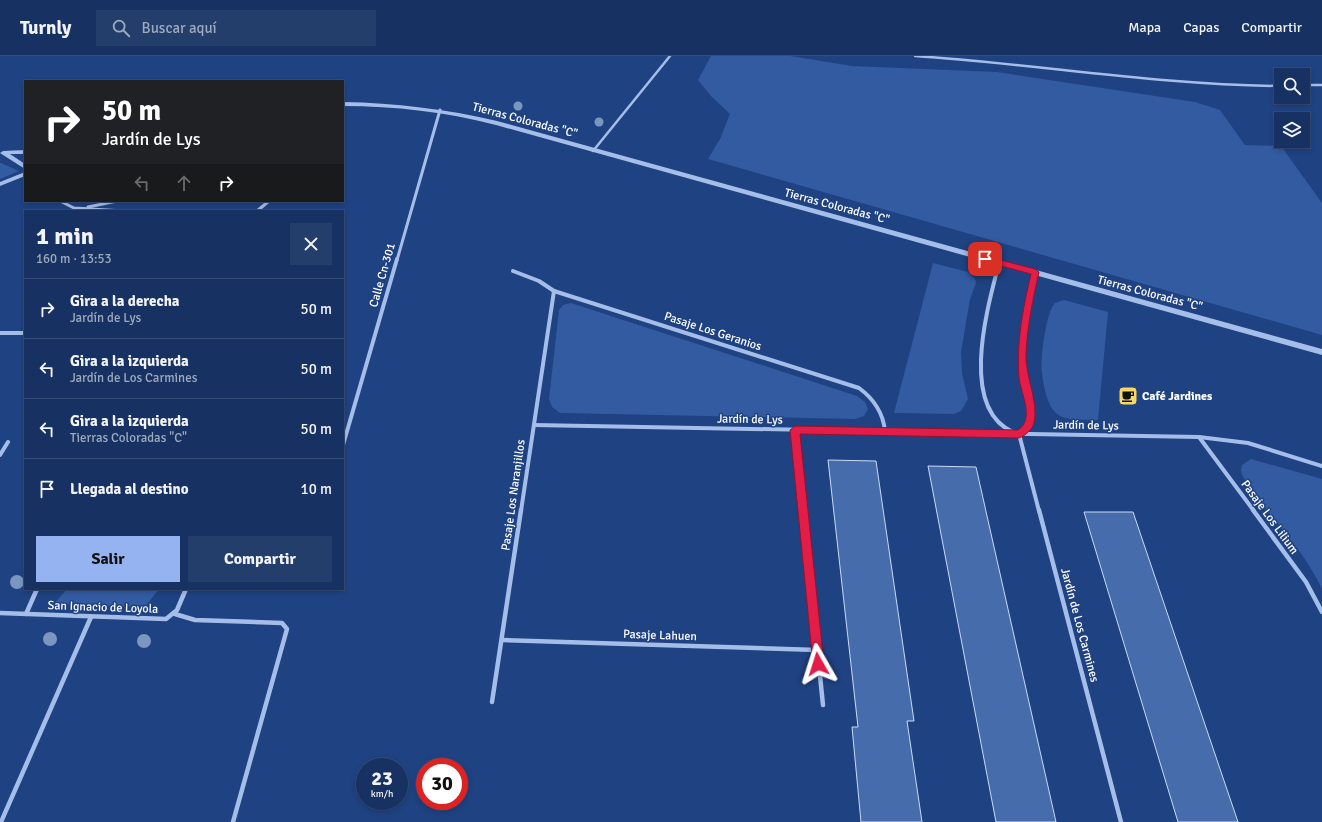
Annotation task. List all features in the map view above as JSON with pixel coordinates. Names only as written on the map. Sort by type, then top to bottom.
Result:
[{"type":"street","name":"Tierras Coloradas \"C\"","points":[[344,104],[386,105],[440,110],[497,123],[593,151],[1322,352]]},
{"type":"street","name":"Calle Cn-301","points":[[344,442],[440,110]]},
{"type":"street","points":[[2,153],[24,152]]},
{"type":"street","points":[[2,153],[24,166]]},
{"type":"street","points":[[0,184],[24,174]]},
{"type":"street","points":[[62,202],[74,208],[110,210]]},
{"type":"street","points":[[83,208],[112,202]]},
{"type":"street","points":[[258,210],[268,202]]},
{"type":"street","points":[[1000,262],[983,331],[980,365],[986,400],[992,417],[1005,429],[1019,434],[1029,424],[1031,417],[1024,380],[1022,354],[1028,305],[1035,272]]},
{"type":"street","name":"Pasaje Los Geranios","points":[[513,272],[539,281],[554,291],[859,388],[876,404],[882,414],[886,431]]},
{"type":"street","name":"Pasaje Los Naranjillos","points":[[492,702],[554,291]]},
{"type":"street","points":[[0,333],[24,333]]},
{"type":"street","name":"Jardín de Lys","points":[[534,425],[1199,437],[1248,443],[1322,466]]},
{"type":"street","points":[[795,430],[823,706]]},
{"type":"street","name":"Jardín de Los Carmines","points":[[1019,434],[1121,822]]},
{"type":"street","name":"Pasaje Los Lilium","points":[[1199,437],[1306,582],[1322,612]]},
{"type":"street","points":[[0,455],[8,442]]},
{"type":"street","name":"San Ignacio de Loyola","points":[[26,614],[37,590]]},
{"type":"street","name":"San Ignacio de Loyola","points":[[0,613],[160,620],[166,619],[175,614],[186,590]]},
{"type":"street","points":[[175,614],[196,620],[278,622],[282,623],[287,629],[233,822]]},
{"type":"street","points":[[1,822],[91,617]]},
{"type":"street","name":"Pasaje Lahuen","points":[[502,640],[817,650]]},
{"type":"lane","points":[[593,151],[670,56]]},
{"type":"lane","points":[[915,56],[986,61],[1195,84],[1274,86]]},
{"type":"lane","points":[[1310,85],[1322,85]]},
{"type":"shaded area","points":[[711,56],[790,56],[852,66],[997,72],[1195,102],[1220,110],[1245,145],[1274,146],[1274,148],[1282,148],[1322,203],[1322,335],[708,159],[720,139],[730,114],[711,96],[698,80]]},
{"type":"shaded area","points":[[1,163],[19,171],[0,179]]},
{"type":"shaded area","points":[[933,263],[968,272],[975,279],[976,283],[970,299],[961,352],[962,373],[968,399],[961,411],[954,414],[894,413]]},
{"type":"shaded area","points":[[1064,300],[1108,312],[1098,420],[1076,420],[1060,416],[1050,405],[1046,394],[1043,382],[1042,366],[1046,325],[1055,303]]},
{"type":"shaded area","points":[[571,303],[857,396],[865,402],[868,409],[864,416],[855,419],[560,413],[552,407],[549,399],[559,310],[563,305]]},
{"type":"shaded area","points":[[1251,459],[1322,479],[1322,589],[1314,573],[1242,475],[1242,465]]},
{"type":"shaded area","points":[[66,590],[158,590],[145,607],[54,604]]},
{"type":"building","points":[[828,460],[876,461],[914,721],[907,721],[922,822],[861,822],[852,727],[858,727]]},
{"type":"building","points":[[928,466],[976,467],[1056,822],[996,822]]},
{"type":"building","points":[[1084,512],[1133,512],[1238,822],[1178,822]]},
{"type":"place","name":"Café Jardines","points":[[1128,396]]},
{"type":"route","points":[[818,664],[795,430],[1019,434],[1025,430],[1029,424],[1031,410],[1022,366],[1022,343],[1035,272],[985,259]]}]
